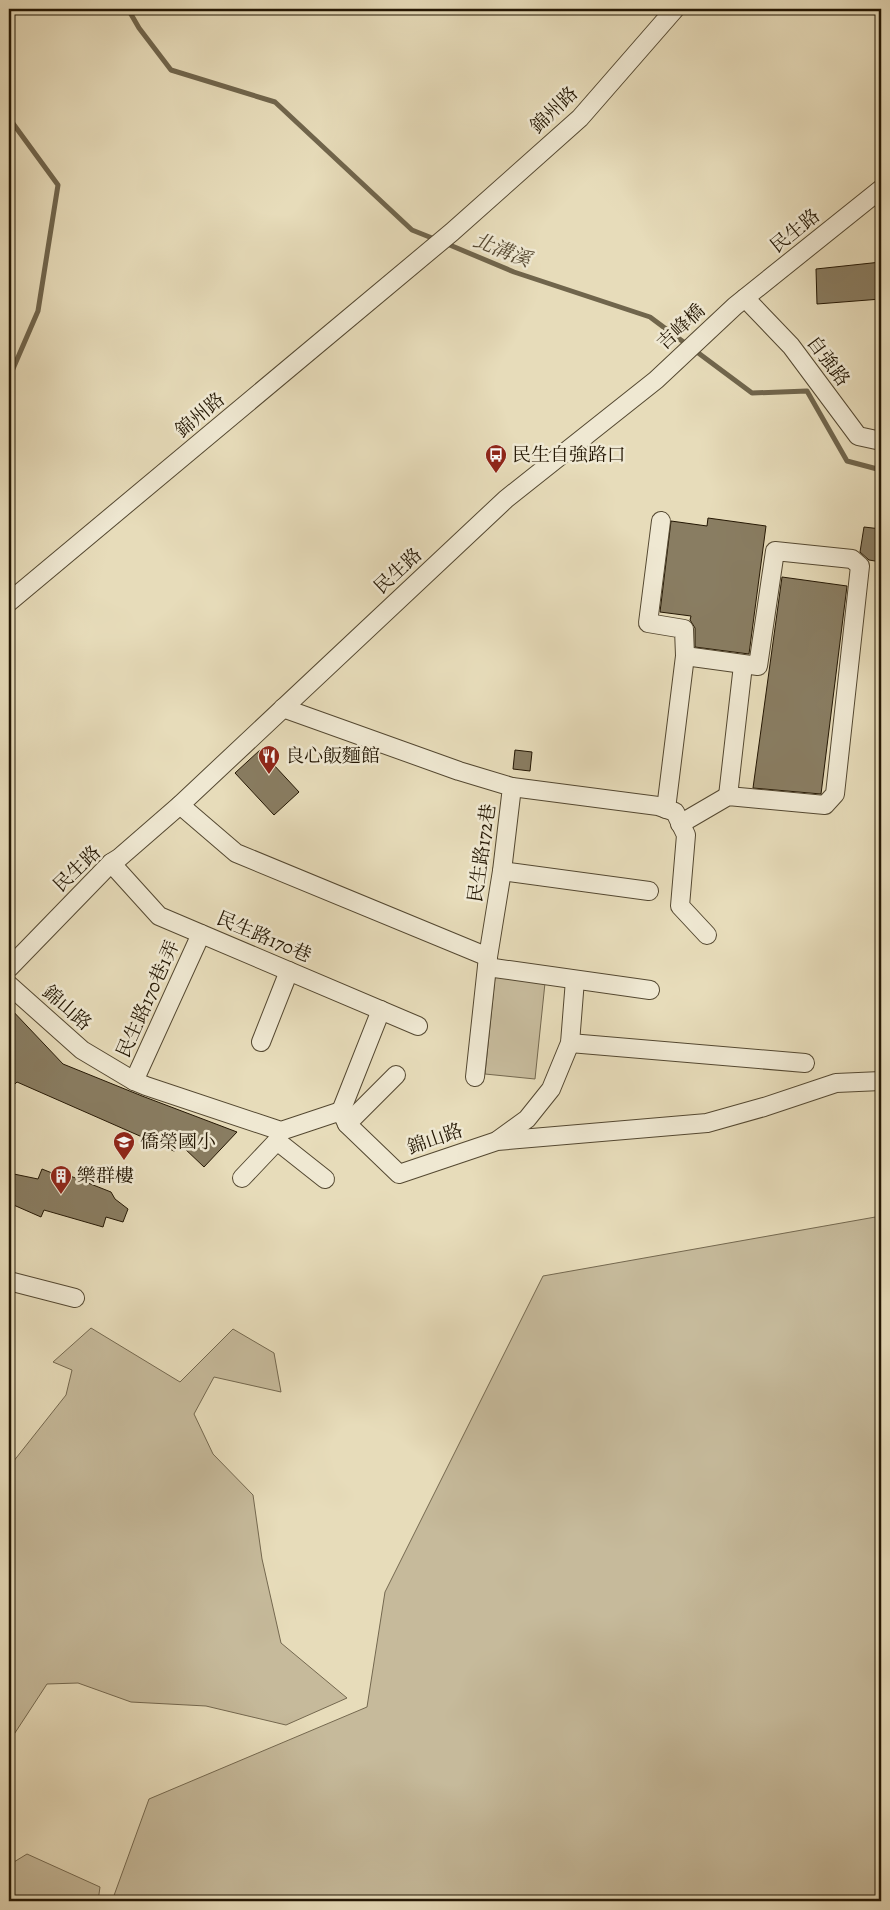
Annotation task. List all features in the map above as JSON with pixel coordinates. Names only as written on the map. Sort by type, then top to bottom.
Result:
[{"type":"street","name":"錦州路","points":[[9,602],[452,232],[580,118],[675,9]]},
{"type":"street","name":"民生路","points":[[740,302],[881,189]]},
{"type":"street","name":"吉峰橋","points":[[656,380],[740,302]]},
{"type":"street","name":"自強路","points":[[740,302],[791,346],[858,436],[881,441]]},
{"type":"street","name":"民生路","points":[[9,968],[111,863],[180,805],[506,499],[656,380]]},
{"type":"street","points":[[661,521],[648,623],[684,629],[685,656],[666,808]]},
{"type":"street","points":[[680,824],[728,796],[825,805],[835,794],[860,566],[852,559],[775,551],[758,666],[685,656]]},
{"type":"street","points":[[728,796],[743,665]]},
{"type":"street","name":"民生路172巷","points":[[282,708],[458,771],[512,787],[502,870],[487,962],[475,1077]]},
{"type":"street","points":[[512,787],[658,806],[675,812],[686,835],[680,906],[707,935]]},
{"type":"street","points":[[180,805],[236,853],[487,962],[575,980],[650,990]]},
{"type":"street","name":"民生路170巷","points":[[111,863],[159,916],[418,1026]]},
{"type":"street","points":[[502,870],[649,891]]},
{"type":"street","name":"民生路170巷1弄","points":[[134,1081],[201,934]]},
{"type":"street","points":[[261,1042],[289,971]]},
{"type":"street","points":[[497,1141],[528,1119],[551,1088],[570,1043],[575,980]]},
{"type":"street","name":"錦山路","points":[[9,985],[82,1050],[134,1081],[279,1136]]},
{"type":"street","points":[[344,1118],[382,1010]]},
{"type":"street","points":[[570,1043],[805,1063]]},
{"type":"street","points":[[242,1178],[279,1136],[344,1118],[396,1075]]},
{"type":"street","name":"錦山路","points":[[344,1118],[399,1174],[497,1141],[707,1123],[764,1107],[836,1083],[881,1081]]},
{"type":"street","points":[[279,1136],[325,1179]]},
{"type":"street","points":[[9,1281],[75,1298]]},
{"type":"shaded area","points":[[495,977],[545,983],[535,1079],[485,1074]]},
{"type":"shaded area","points":[[881,1216],[881,1901],[112,1901],[149,1799],[367,1707],[385,1592],[543,1276]]},
{"type":"shaded area","points":[[91,1328],[180,1382],[233,1329],[274,1353],[281,1392],[214,1377],[194,1414],[213,1454],[253,1495],[262,1559],[281,1643],[347,1698],[286,1725],[206,1706],[131,1702],[78,1683],[47,1684],[9,1742],[9,1467],[66,1395],[72,1370],[53,1362]]},
{"type":"shaded area","points":[[27,1854],[100,1887],[98,1901],[9,1901],[9,1865]]},
{"type":"building","points":[[881,262],[881,299],[817,304],[816,269]]},
{"type":"building","points":[[708,518],[766,526],[749,654],[695,647],[695,628],[690,620],[691,616],[660,612],[671,521],[707,526]]},
{"type":"building","points":[[864,527],[881,529],[881,562],[869,560],[860,552]]},
{"type":"building","points":[[782,577],[847,586],[821,794],[753,788]]},
{"type":"building","points":[[260,750],[299,792],[274,815],[235,773]]},
{"type":"building","points":[[515,750],[532,752],[530,771],[513,769]]},
{"type":"building","points":[[9,1007],[63,1064],[237,1132],[204,1167],[183,1147],[174,1151],[17,1082],[9,1090]]},
{"type":"building","name":"樂群樓","points":[[42,1169],[52,1173],[55,1170],[111,1192],[115,1199],[128,1209],[123,1222],[106,1217],[103,1227],[44,1210],[41,1217],[9,1203],[9,1173],[38,1179]]},
{"type":"waterway","name":"北溝溪","points":[[128,9],[139,28],[171,70],[275,102],[412,230],[437,240]]},
{"type":"waterway","points":[[9,118],[58,185],[38,311],[9,378]]},
{"type":"waterway","name":"北溝溪","points":[[445,243],[514,272],[650,317],[752,393],[807,391],[847,461],[881,470]]},
{"type":"place","name":"民生自強路口","points":[[496,474]]},
{"type":"place","name":"良心飯麵館","points":[[269,775]]},
{"type":"place","name":"僑榮國小","points":[[124,1161]]},
{"type":"place","name":"樂群樓","points":[[61,1195]]}]
